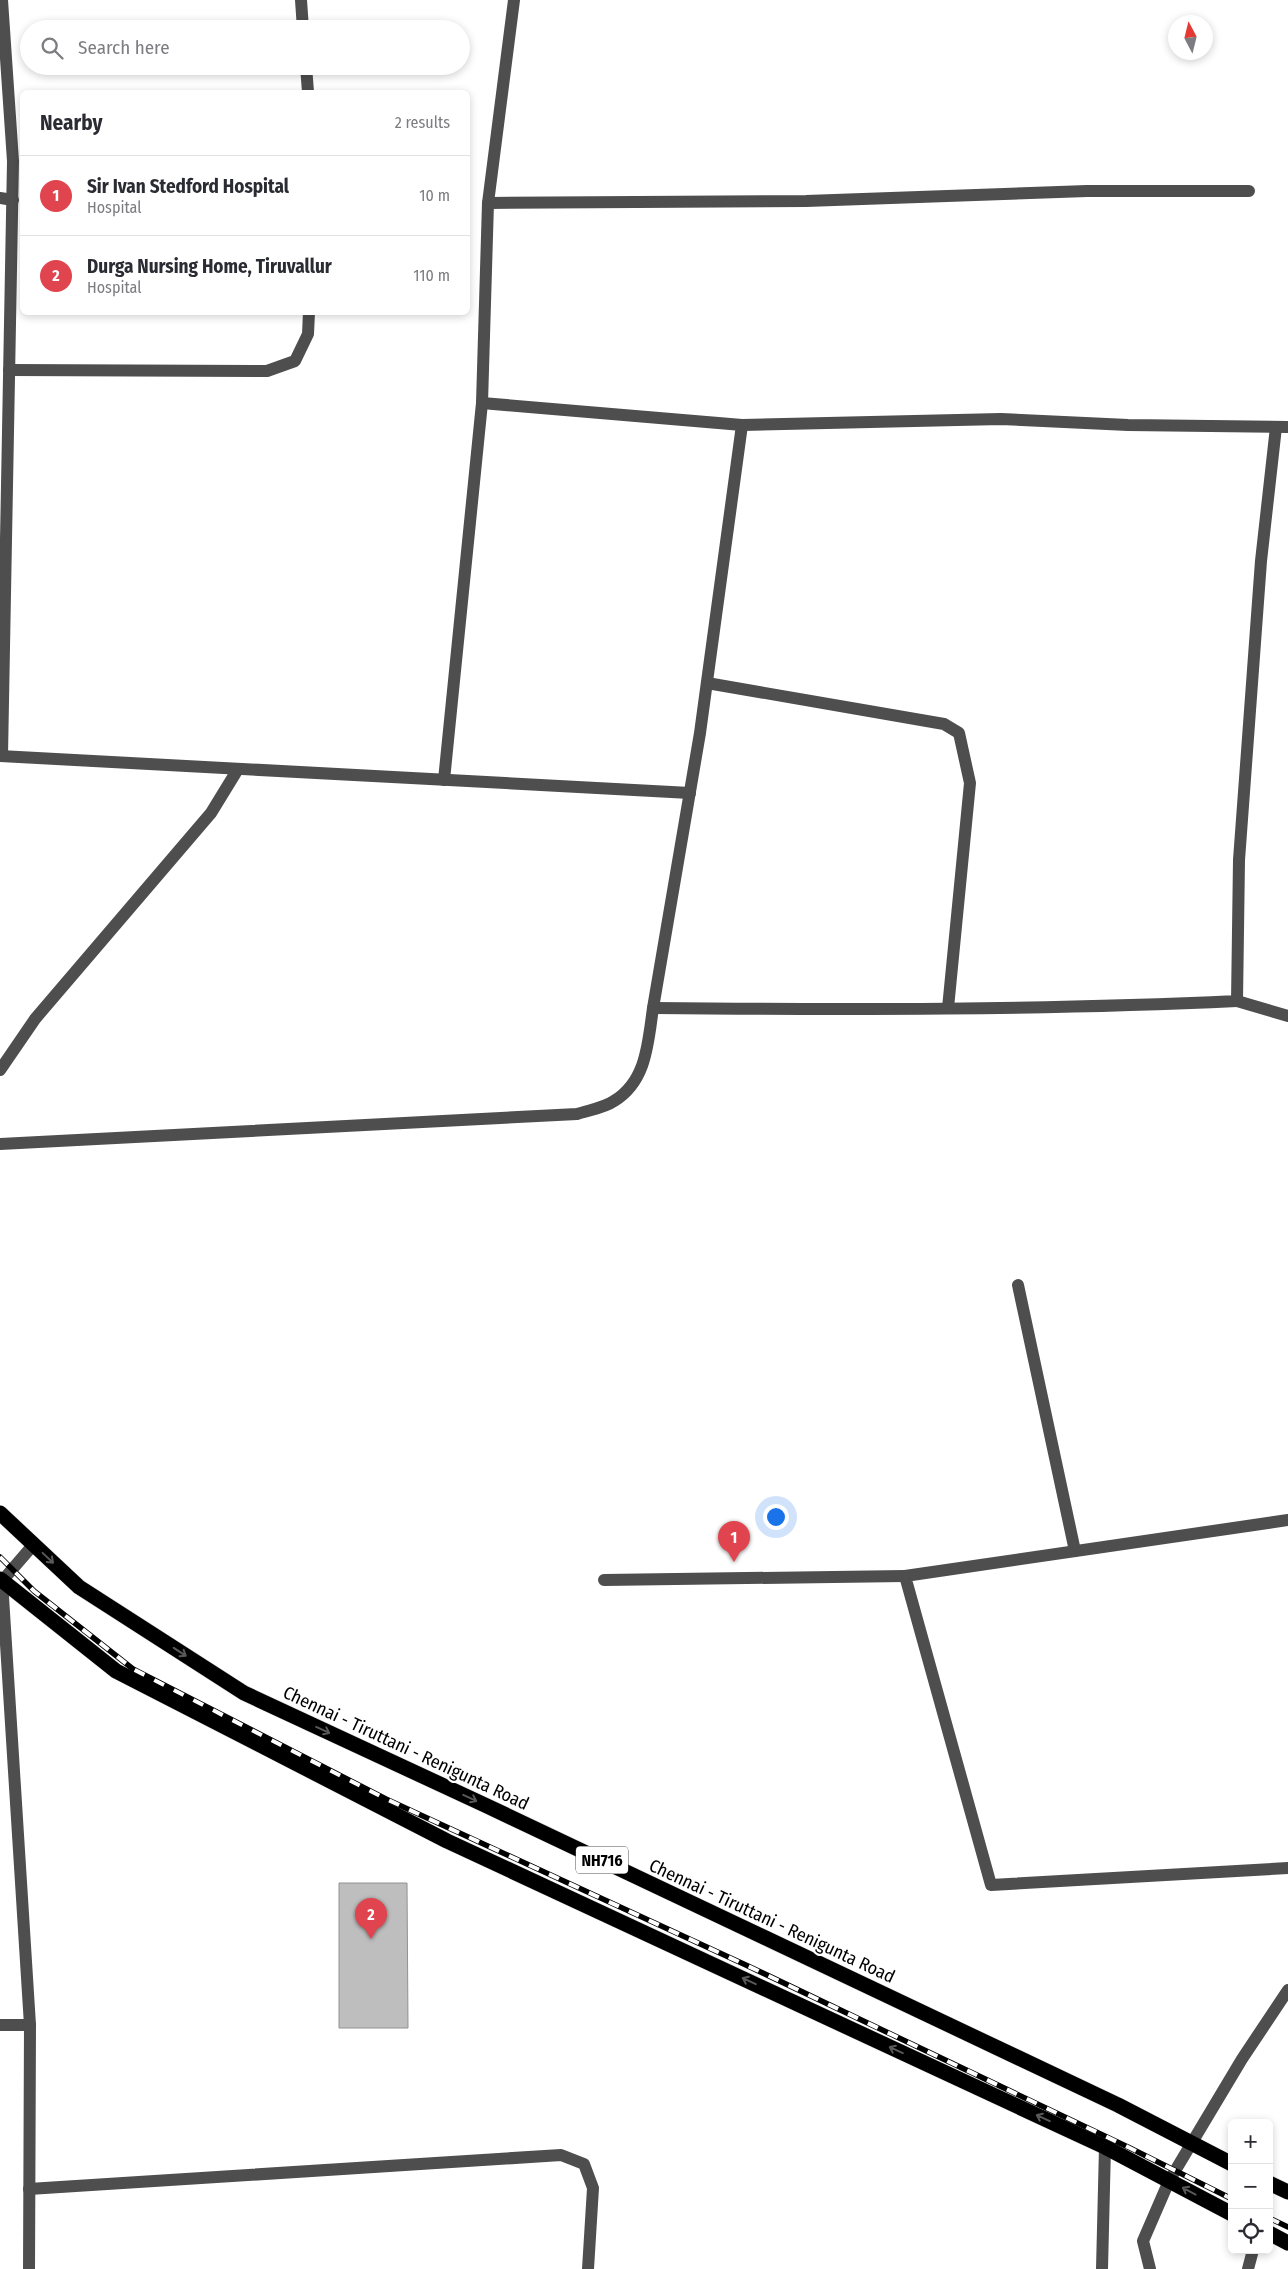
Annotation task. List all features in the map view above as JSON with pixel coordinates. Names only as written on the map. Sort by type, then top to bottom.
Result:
[{"type":"highway","name":"Chennai - Tiruttani - Renigunta Road","points":[[0,1513],[79,1587],[244,1694],[523,1823],[1100,2097],[1228,2162]]},
{"type":"highway","name":"NH716","points":[[1,1580],[116,1671],[220,1725],[446,1841],[1105,2147],[1228,2212]]},
{"type":"highway","points":[[1273,2185],[1288,2192]]},
{"type":"highway","points":[[1273,2235],[1288,2243]]},
{"type":"street","points":[[2,0],[13,161],[6,199],[9,370],[3,501],[1,756],[690,793]]},
{"type":"street","points":[[301,0],[302,20]]},
{"type":"street","points":[[444,780],[482,403],[488,204],[514,0]]},
{"type":"street","points":[[307,75],[308,90]]},
{"type":"street","points":[[488,204],[806,201],[1087,191],[1249,191]]},
{"type":"street","points":[[9,370],[267,371],[295,361],[308,334],[308,315]]},
{"type":"street","points":[[482,403],[742,425],[1001,419],[1128,425],[1282,427],[1261,561],[1239,860],[1237,1000]]},
{"type":"street","points":[[0,1144],[577,1114],[614,1101],[638,1079],[647,1050],[652,1008],[690,793],[742,425]]},
{"type":"street","points":[[707,683],[944,724],[958,733],[970,783],[948,1008]]},
{"type":"street","points":[[0,1070],[35,1019],[211,813],[238,769]]},
{"type":"street","points":[[652,1008],[813,1010],[1096,1007],[1237,1000],[1288,1016]]},
{"type":"street","points":[[1018,1285],[1075,1551]]},
{"type":"street","points":[[604,1580],[905,1576],[1288,1520]]},
{"type":"street","points":[[30,2269],[30,2025],[1,1580],[34,1544]]},
{"type":"street","points":[[905,1576],[991,1886],[1288,1868]]},
{"type":"street","points":[[1150,2269],[1143,2241],[1170,2181],[1242,2059],[1288,1990]]},
{"type":"street","points":[[0,2025],[30,2025]]},
{"type":"street","points":[[1102,2269],[1105,2147]]},
{"type":"street","points":[[29,2189],[561,2155],[584,2164],[593,2188],[588,2269]]},
{"type":"street","points":[[1248,2269],[1252,2254]]},
{"type":"building","points":[[339,1883],[407,1883],[408,2028],[339,2028]]},
{"type":"railway","points":[[0,1557],[34,1591],[133,1669],[386,1799],[748,1966],[1130,2148],[1228,2197]]},
{"type":"railway","points":[[1273,2220],[1288,2227]]},
{"type":"place","name":"Sir Ivan Stedford Hospital","points":[[734,1562]]},
{"type":"place","name":"Durga Nursing Home, Tiruvallur","points":[[371,1939]]}]
